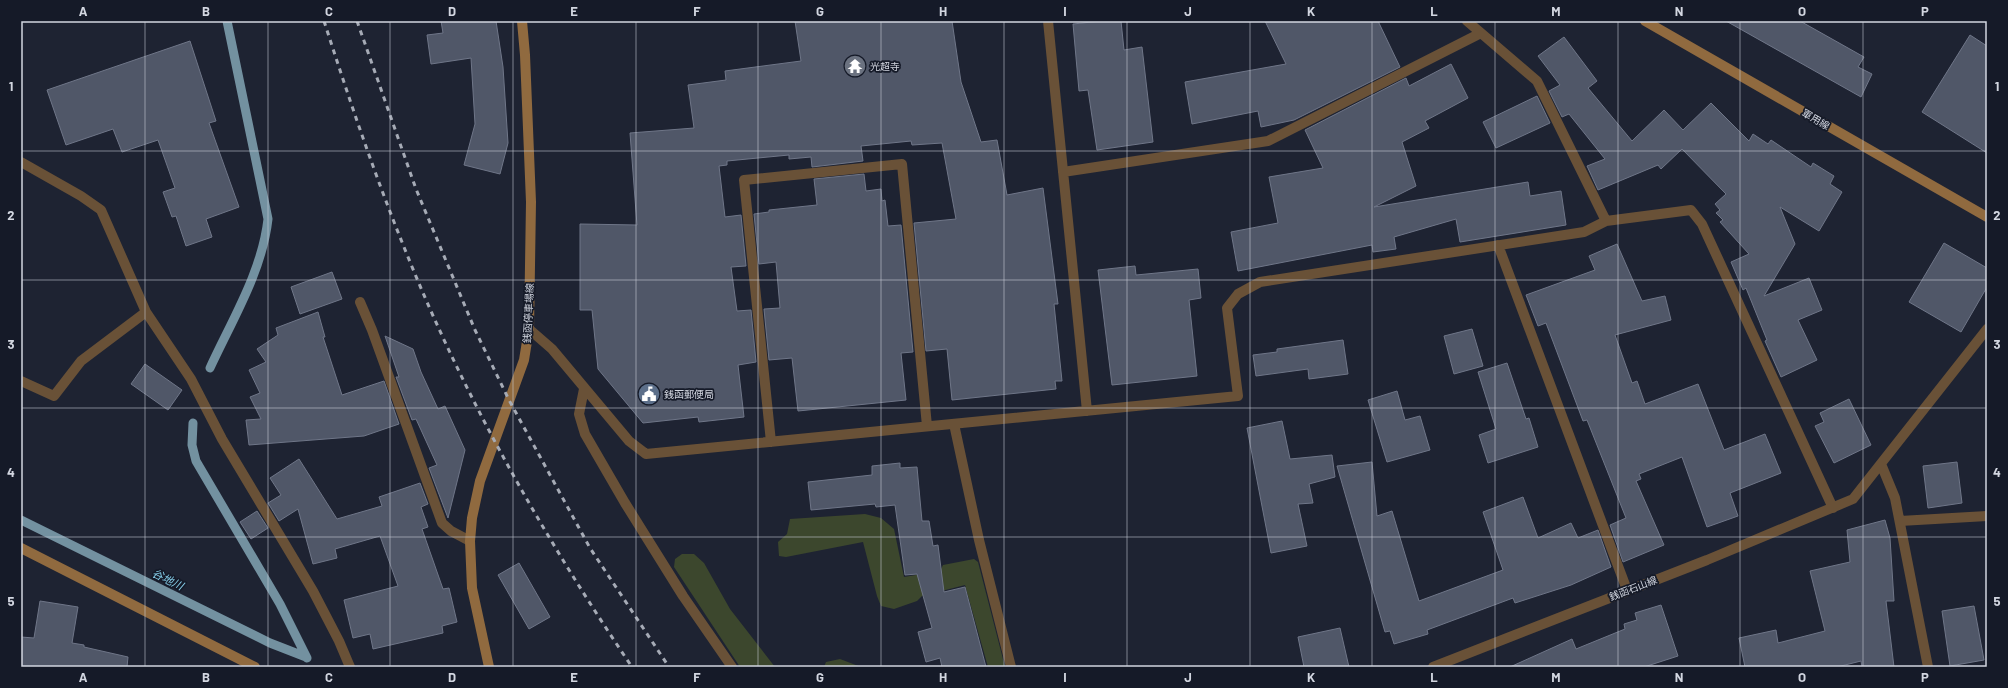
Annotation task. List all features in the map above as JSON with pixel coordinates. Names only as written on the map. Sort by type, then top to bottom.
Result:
[{"type":"main road","name":"銭函停車場線","points":[[489,667],[472,588],[470,541],[472,518],[480,482],[524,360],[529,329],[531,202],[526,55],[522,21]]},
{"type":"main road","name":"軍用線","points":[[1645,21],[1987,217]]},
{"type":"main road","points":[[21,548],[255,667]]},
{"type":"street","points":[[1048,21],[1087,412]]},
{"type":"street","points":[[1467,21],[1537,81],[1606,221]]},
{"type":"street","points":[[1063,172],[1268,141],[1481,33]]},
{"type":"street","points":[[21,162],[81,196],[100,210],[146,312],[191,379],[222,439],[313,591],[339,641],[350,667]]},
{"type":"street","points":[[771,442],[744,180],[902,164],[927,426]]},
{"type":"street","points":[[529,329],[552,349],[629,441],[646,454],[927,426],[1087,412],[1238,396],[1227,308],[1238,294],[1260,282],[1584,232],[1606,221],[1691,210],[1702,224],[1833,508]]},
{"type":"street","points":[[1498,245],[1627,590]]},
{"type":"street","points":[[360,302],[372,330],[442,523],[451,531],[470,541]]},
{"type":"street","points":[[21,381],[54,396],[81,361],[146,312]]},
{"type":"street","name":"銭函石山線","points":[[1433,667],[1853,499],[1987,329]]},
{"type":"street","points":[[584,389],[579,414],[585,434],[625,503],[683,596],[732,667]]},
{"type":"street","points":[[954,424],[979,540],[1011,667]]},
{"type":"street","points":[[1882,464],[1895,498],[1928,667]]},
{"type":"street","points":[[1900,521],[1987,516]]},
{"type":"green space","points":[[865,514],[881,518],[894,529],[904,577],[940,571],[943,565],[974,559],[978,562],[1005,667],[988,667],[965,585],[922,596],[917,601],[894,609],[881,606],[863,542],[786,557],[779,556],[778,542],[787,534],[790,519]]},
{"type":"green space","points":[[682,554],[694,554],[704,563],[730,609],[775,667],[740,667],[674,567],[675,559]]},
{"type":"green space","points":[[840,659],[861,667],[824,667],[826,662]]},
{"type":"building","points":[[441,21],[496,21],[503,67],[508,143],[500,174],[464,165],[475,124],[471,58],[431,64],[427,35],[443,33]]},
{"type":"building","points":[[795,21],[952,21],[961,82],[981,142],[997,140],[1007,195],[1043,188],[1058,304],[1054,304],[1062,381],[1055,381],[1056,389],[952,400],[947,349],[926,351],[914,223],[956,219],[942,143],[912,145],[911,141],[861,146],[863,161],[812,167],[811,157],[789,159],[789,155],[727,161],[727,165],[719,166],[725,217],[741,215],[746,266],[731,267],[737,311],[751,310],[756,362],[738,365],[744,417],[699,422],[698,417],[643,423],[598,369],[592,310],[580,310],[580,224],[637,225],[630,133],[694,128],[688,85],[726,80],[725,71],[801,61]]},
{"type":"building","points":[[1101,21],[1121,21],[1124,50],[1142,47],[1153,142],[1097,150],[1088,90],[1079,91],[1073,24]]},
{"type":"building","points":[[1265,21],[1378,21],[1400,67],[1294,120],[1261,127],[1258,111],[1192,124],[1185,82],[1286,64]]},
{"type":"building","points":[[1726,21],[1800,21],[1864,57],[1858,67],[1872,74],[1861,97]]},
{"type":"building","points":[[1970,35],[1987,46],[1987,153],[1922,112]]},
{"type":"building","points":[[1564,37],[1597,81],[1588,88],[1632,141],[1664,110],[1683,130],[1711,103],[1749,141],[1753,134],[1768,144],[1771,140],[1811,167],[1813,163],[1834,176],[1830,184],[1842,192],[1819,231],[1780,207],[1795,244],[1764,296],[1809,278],[1822,310],[1798,320],[1817,360],[1781,377],[1765,341],[1767,340],[1746,288],[1743,290],[1731,262],[1749,254],[1720,222],[1723,220],[1716,213],[1720,210],[1715,204],[1726,194],[1682,149],[1661,169],[1658,165],[1598,190],[1587,166],[1605,159],[1569,114],[1562,117],[1549,91],[1560,85],[1538,56]]},
{"type":"building","points":[[190,41],[216,121],[209,123],[239,207],[206,219],[212,237],[186,246],[176,216],[172,217],[163,192],[175,188],[158,140],[122,152],[113,129],[66,145],[47,90]]},
{"type":"building","points":[[1451,64],[1468,98],[1425,121],[1429,128],[1402,142],[1416,186],[1374,207],[1528,182],[1530,196],[1561,191],[1566,225],[1460,242],[1456,219],[1394,237],[1396,249],[1373,252],[1372,245],[1238,271],[1231,232],[1278,223],[1269,177],[1323,168],[1305,130],[1406,78],[1409,86]]},
{"type":"building","points":[[1537,96],[1550,123],[1496,148],[1483,122]]},
{"type":"building","points":[[864,174],[866,191],[881,189],[882,201],[885,200],[888,226],[901,225],[913,352],[901,353],[906,400],[798,411],[792,358],[769,360],[764,309],[780,308],[776,262],[759,264],[754,214],[769,212],[769,210],[817,205],[814,179]]},
{"type":"building","points":[[1944,243],[1987,268],[1987,287],[1961,332],[1909,302]]},
{"type":"building","points":[[1617,244],[1642,301],[1665,296],[1671,320],[1615,335],[1632,383],[1637,381],[1645,404],[1698,384],[1724,450],[1765,434],[1781,473],[1730,493],[1738,516],[1707,527],[1682,457],[1639,474],[1641,479],[1636,481],[1664,545],[1623,562],[1610,525],[1626,518],[1587,420],[1583,421],[1546,323],[1538,326],[1526,295],[1595,270],[1589,256]]},
{"type":"building","points":[[1135,266],[1136,275],[1198,269],[1201,298],[1189,300],[1197,376],[1112,385],[1098,270]]},
{"type":"building","points":[[332,272],[342,299],[300,314],[291,287]]},
{"type":"building","points":[[318,312],[325,337],[323,337],[342,395],[384,381],[399,424],[364,436],[249,445],[246,420],[261,419],[250,397],[260,393],[249,370],[266,362],[257,349],[278,335],[276,328]]},
{"type":"building","points":[[1472,329],[1483,366],[1454,374],[1444,336]]},
{"type":"building","points":[[385,336],[413,349],[421,372],[438,409],[445,406],[465,450],[448,518],[429,468],[437,465],[416,419],[412,420],[396,377],[399,377]]},
{"type":"building","points":[[1343,340],[1348,374],[1309,379],[1308,369],[1256,376],[1253,355],[1277,352],[1277,349]]},
{"type":"building","points":[[1507,363],[1526,419],[1529,418],[1538,447],[1488,463],[1479,435],[1496,429],[1478,372]]},
{"type":"building","points":[[145,364],[182,390],[168,410],[131,384]]},
{"type":"building","points":[[1397,391],[1405,420],[1420,416],[1430,450],[1387,462],[1368,400]]},
{"type":"building","points":[[1849,399],[1871,445],[1834,463],[1815,426],[1824,422],[1820,413]]},
{"type":"building","points":[[1282,421],[1290,459],[1332,455],[1335,477],[1309,484],[1313,503],[1298,504],[1307,546],[1271,553],[1247,428]]},
{"type":"building","points":[[299,459],[337,519],[382,506],[379,497],[420,483],[428,504],[421,507],[428,527],[422,529],[443,589],[449,588],[457,622],[442,626],[443,633],[373,649],[370,634],[353,638],[344,600],[398,586],[380,536],[335,549],[337,558],[313,564],[298,509],[279,521],[268,503],[281,495],[270,478]]},
{"type":"building","points":[[1372,462],[1377,516],[1392,511],[1419,601],[1503,570],[1483,512],[1523,497],[1538,538],[1571,523],[1578,538],[1598,530],[1611,567],[1571,585],[1515,603],[1513,598],[1427,630],[1428,634],[1394,644],[1390,631],[1385,632],[1337,466]]},
{"type":"building","points":[[1957,462],[1962,503],[1928,508],[1923,466]]},
{"type":"building","points":[[900,463],[900,468],[917,467],[922,521],[929,521],[933,546],[938,545],[944,592],[965,587],[986,667],[942,667],[940,658],[926,662],[918,632],[932,628],[917,574],[905,575],[895,505],[876,507],[875,504],[811,510],[808,482],[872,475],[872,466]]},
{"type":"building","points":[[257,511],[268,528],[251,539],[240,522]]},
{"type":"building","points":[[1885,520],[1890,538],[1894,601],[1886,601],[1894,667],[1862,667],[1861,661],[1837,667],[1745,667],[1739,638],[1776,630],[1778,643],[1825,631],[1810,571],[1850,562],[1847,530]]},
{"type":"building","points":[[519,563],[550,617],[529,629],[498,575]]},
{"type":"building","points":[[40,601],[78,607],[72,643],[128,657],[127,667],[21,667],[21,637],[34,638]]},
{"type":"building","points":[[1661,605],[1678,656],[1644,667],[1510,667],[1572,639],[1576,649],[1625,629],[1624,624],[1637,620],[1635,613]]},
{"type":"building","points":[[1974,606],[1984,660],[1950,666],[1942,611]]},
{"type":"building","points":[[1340,628],[1349,667],[1304,667],[1298,637]]},
{"type":"waterway","points":[[210,368],[253,277],[265,239],[268,219],[227,21]]},
{"type":"waterway","points":[[193,423],[192,445],[196,461],[280,604],[307,658]]},
{"type":"waterway","name":"谷地川","points":[[21,520],[270,643],[306,657]]},
{"type":"railway","points":[[324,21],[384,195],[429,307],[454,361],[480,414],[537,517],[599,618],[632,667]]},
{"type":"railway","points":[[357,21],[416,189],[475,330],[509,400],[590,548],[669,667]]},
{"type":"place","name":"光超寺","points":[[855,66]]},
{"type":"place","name":"銭函郵便局","points":[[649,394]]}]
